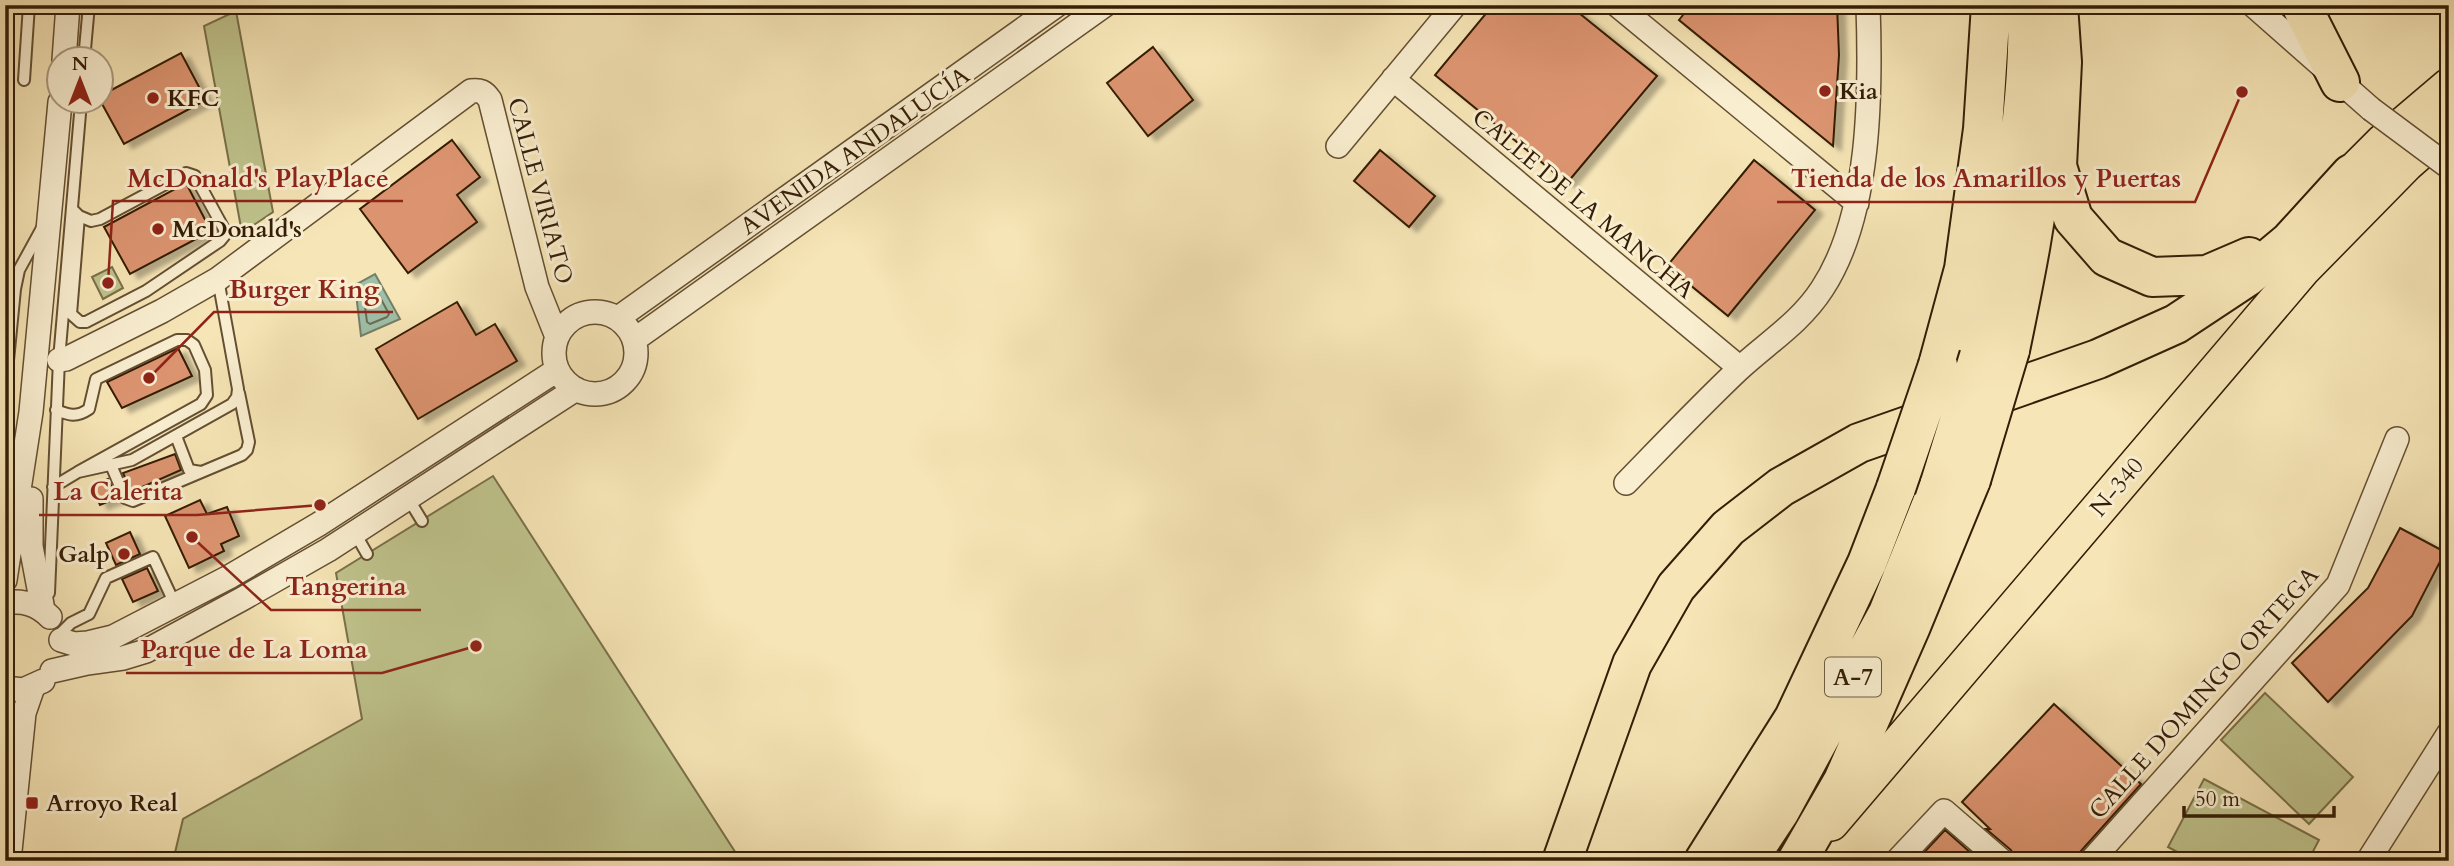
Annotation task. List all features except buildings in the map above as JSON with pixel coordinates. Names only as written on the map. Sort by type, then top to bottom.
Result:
[{"type":"highway","name":"A-7","points":[[1704,861],[1794,718],[1867,563],[1938,365],[1964,269],[1983,129],[1991,5]]},
{"type":"highway","name":"A-7","points":[[1747,861],[1780,811],[1888,613],[1955,481],[1995,353],[1998,265],[2020,141],[2028,28],[2027,5]]},
{"type":"highway","points":[[1995,353],[2027,265],[2040,186],[2056,5]]},
{"type":"highway","points":[[2056,5],[2062,62],[2057,166],[2073,218],[2107,257],[2152,276],[2207,275],[2247,258],[2351,174]]},
{"type":"highway","points":[[2301,5],[2340,82]]},
{"type":"highway","points":[[1562,861],[1632,664],[1676,587],[1728,528],[1782,486],[1859,443],[2098,359],[2176,324],[2247,277],[2291,241],[2351,174]]},
{"type":"highway","points":[[1798,861],[1843,781],[1911,626],[1955,481]]},
{"type":"main road","points":[[2351,174],[2383,142],[2449,86]]},
{"type":"main road","name":"N-340","points":[[1798,861],[2303,269],[2406,164],[2449,126]]},
{"type":"street","points":[[65,46],[68,5]]},
{"type":"street","name":"AVENIDA ANDALUCÍA","points":[[618,318],[1057,5]]},
{"type":"street","name":"AVENIDA ANDALUCÍA","points":[[634,340],[1105,5]]},
{"type":"street","points":[[1338,146],[1455,5]]},
{"type":"street","points":[[1617,5],[1857,203]]},
{"type":"street","points":[[1626,482],[1740,368],[1794,324],[1822,289],[1843,248],[1857,203],[1866,134],[1870,55],[1868,5]]},
{"type":"street","points":[[2253,5],[2371,109],[2449,167]]},
{"type":"street","name":"CALLE DE LA MANCHA","points":[[1393,79],[1740,368]]},
{"type":"street","name":"CALLE VIRIATO","points":[[59,360],[66,359],[162,311],[218,279],[471,91],[479,90],[490,100],[537,287],[557,337]]},
{"type":"street","points":[[5,580],[31,412],[38,339],[67,213],[61,116]]},
{"type":"street","points":[[590,312],[605,313],[618,318],[628,328],[637,352],[629,377],[609,392],[596,394],[576,389],[562,378],[557,370],[554,351],[557,337],[565,325],[577,316],[590,312]]},
{"type":"street","points":[[5,603],[19,601],[31,604],[74,644],[113,637],[319,524],[557,370]]},
{"type":"street","points":[[52,671],[146,651],[355,533],[576,389]]},
{"type":"street","points":[[5,688],[23,690],[44,681],[60,657],[31,545],[31,412]]},
{"type":"street","name":"CALLE DOMINGO ORTEGA","points":[[2091,861],[2338,585],[2397,439]]},
{"type":"street","points":[[9,861],[24,713],[33,687]]},
{"type":"street","points":[[2368,861],[2449,733]]},
{"type":"street","points":[[1897,861],[1944,811],[2002,861]]},
{"type":"lane","points":[[24,80],[29,5]]},
{"type":"lane","points":[[85,46],[89,5]]},
{"type":"lane","points":[[79,116],[67,213],[56,410],[49,584],[54,626],[89,614],[106,578],[153,557],[172,598],[170,608]]},
{"type":"lane","points":[[186,173],[192,173],[225,235],[220,242],[146,291],[80,323],[71,314],[67,213],[91,221],[100,219],[186,173]]},
{"type":"lane","points":[[5,391],[19,270],[67,213]]},
{"type":"lane","points":[[111,465],[125,498],[133,501],[242,455],[247,450],[249,442],[218,279]]},
{"type":"lane","points":[[38,339],[52,357],[59,360]]},
{"type":"lane","points":[[53,487],[201,404],[207,395],[205,370],[194,345],[187,340],[177,340],[96,379],[89,409],[80,415],[72,416],[56,410]]},
{"type":"lane","points":[[78,471],[132,460],[232,404],[238,389]]},
{"type":"lane","points":[[176,436],[189,470],[202,472]]},
{"type":"lane","points":[[408,498],[422,521]]},
{"type":"lane","points":[[355,533],[368,554]]},
{"type":"shaded area","points":[[236,11],[273,212],[242,233],[204,26]]},
{"type":"shaded area","points":[[112,267],[123,288],[103,299],[92,277]]},
{"type":"shaded area","points":[[493,476],[741,861],[173,861],[183,819],[362,719],[336,573]]},
{"type":"shaded area","points":[[2265,693],[2353,777],[2309,824],[2221,740]]},
{"type":"shaded area","points":[[2204,779],[2319,840],[2308,861],[2194,861],[2168,847]]},
{"type":"water","points":[[375,274],[400,319],[361,336],[355,285]]},
{"type":"place","name":"Kia","points":[[1825,91]]},
{"type":"place","name":"Tienda de los Amarillos y Puertas","points":[[2242,92]]},
{"type":"place","name":"KFC","points":[[153,98]]},
{"type":"place","name":"McDonald's","points":[[158,229]]},
{"type":"place","name":"McDonald's PlayPlace","points":[[108,283]]},
{"type":"place","name":"Burger King","points":[[149,378]]},
{"type":"place","name":"La Calerita","points":[[320,505]]},
{"type":"place","name":"Tangerina","points":[[192,537]]},
{"type":"place","name":"Galp","points":[[124,554]]},
{"type":"place","name":"Parque de La Loma","points":[[476,646]]},
{"type":"place","name":"Arroyo Real","points":[[32,803]]}]
